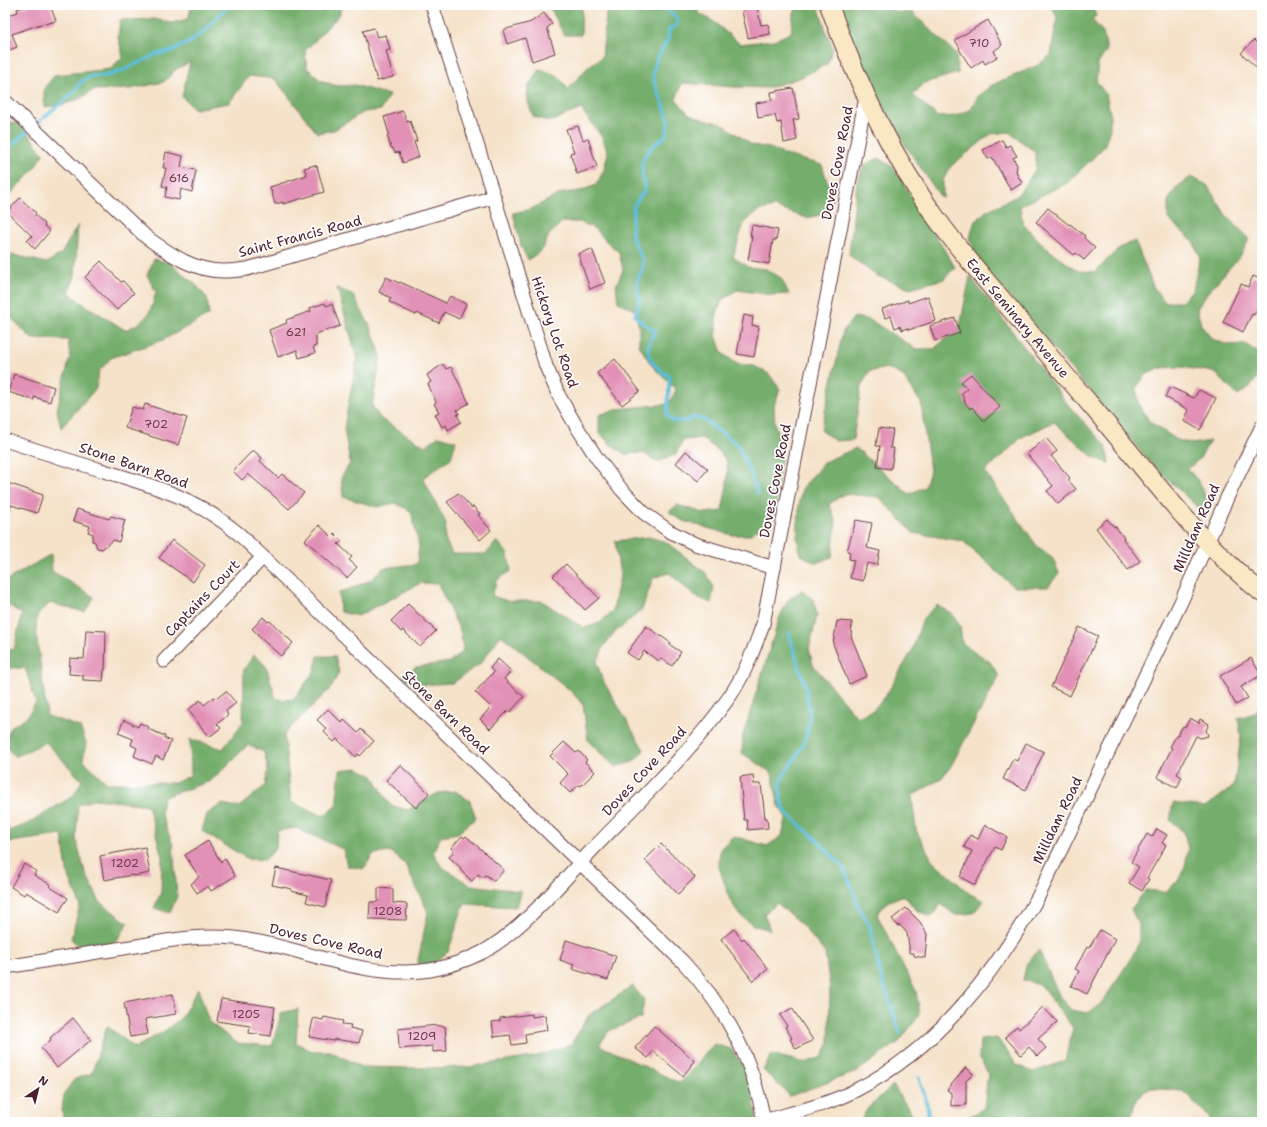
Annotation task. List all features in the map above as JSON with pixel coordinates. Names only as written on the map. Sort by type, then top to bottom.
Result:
[{"type":"street","name":"Hickory Lot Road","points":[[432,5],[494,197],[546,366],[553,383],[575,424],[599,460],[621,489],[644,513],[669,531],[695,544],[774,568]]},
{"type":"street","name":"East Seminary Avenue","points":[[829,5],[841,40],[866,97],[902,165],[937,218],[981,274],[1168,498],[1207,542],[1246,580],[1262,593]]},
{"type":"street","name":"Doves Cove Road","points":[[5,968],[173,940],[207,936],[236,938],[267,944],[353,966],[380,971],[404,972],[431,969],[455,963],[482,952],[506,935],[533,911],[705,730],[732,693],[750,659],[763,624],[866,97]]},
{"type":"street","name":"Saint Francis Road","points":[[5,101],[146,237],[168,253],[187,263],[204,269],[225,271],[247,269],[494,197]]},
{"type":"street","name":"Milldam Road","points":[[764,1121],[814,1107],[856,1090],[889,1070],[920,1047],[946,1024],[994,967],[1019,930],[1038,897],[1181,602],[1207,542],[1262,426]]},
{"type":"street","name":"Stone Barn Road","points":[[5,440],[177,495],[194,503],[226,524],[263,557],[683,962],[702,984],[730,1024],[756,1088],[764,1121]]},
{"type":"street","name":"Captains Court","points":[[164,661],[263,557]]},
{"type":"green space","points":[[192,5],[340,5],[340,14],[305,51],[307,68],[320,80],[337,86],[355,85],[389,95],[381,110],[364,112],[334,130],[317,133],[275,79],[249,76],[229,103],[195,109],[182,97],[190,62],[175,70],[164,82],[130,89],[94,90],[79,99],[62,105],[44,107],[44,88],[55,75],[111,69],[123,56],[118,37],[120,20],[155,19],[171,23],[188,19]]},
{"type":"green space","points":[[549,5],[582,5],[581,35],[564,35]]},
{"type":"green space","points":[[607,5],[700,5],[698,13],[713,21],[740,44],[774,40],[791,33],[793,17],[797,5],[818,5],[833,48],[827,64],[802,77],[768,88],[682,83],[676,99],[688,113],[704,120],[721,123],[752,145],[770,148],[786,155],[822,165],[833,199],[825,214],[807,218],[774,207],[758,211],[744,223],[733,257],[748,267],[766,269],[781,278],[789,294],[771,295],[737,290],[722,300],[716,317],[716,335],[722,353],[737,364],[754,366],[769,374],[780,389],[774,406],[775,425],[781,442],[781,460],[775,512],[764,525],[749,535],[732,535],[683,521],[669,512],[677,505],[704,513],[722,511],[728,477],[727,464],[720,453],[702,438],[684,440],[675,455],[657,462],[643,453],[625,454],[611,445],[599,432],[599,415],[616,409],[669,404],[676,390],[652,366],[639,345],[639,327],[635,310],[618,302],[616,286],[623,270],[619,252],[595,229],[580,222],[562,222],[549,235],[542,250],[528,260],[521,246],[513,213],[531,209],[562,193],[580,191],[596,185],[604,170],[608,153],[602,137],[581,109],[549,122],[533,116],[527,96],[531,82],[540,69],[557,75],[568,89],[588,67],[602,57]]},
{"type":"green space","points":[[835,5],[886,5],[896,12],[913,13],[956,54],[958,73],[924,83],[913,95],[938,117],[955,116],[970,110],[979,95],[992,85],[1038,65],[1051,55],[1057,17],[1050,5],[1092,5],[1096,16],[1092,20],[1103,32],[1107,50],[1098,64],[1096,81],[1106,95],[1110,112],[1110,129],[1104,147],[1067,183],[1020,206],[1023,224],[1049,250],[1078,271],[1095,272],[1119,248],[1135,241],[1154,288],[1165,302],[1182,302],[1193,289],[1200,257],[1193,241],[1168,219],[1168,201],[1177,187],[1191,177],[1207,185],[1226,215],[1249,239],[1241,255],[1207,293],[1197,309],[1201,325],[1212,339],[1228,345],[1245,344],[1260,354],[1258,374],[1253,383],[1238,396],[1214,372],[1180,367],[1162,368],[1147,374],[1136,388],[1139,405],[1149,421],[1177,440],[1193,444],[1210,441],[1200,458],[1188,469],[1199,482],[1206,498],[1206,515],[1154,467],[985,268],[976,254],[970,238],[974,223],[986,211],[1017,196],[1036,169],[1035,152],[1009,132],[991,134],[951,166],[943,180],[943,198],[940,196],[892,126],[840,20]]},
{"type":"green space","points":[[5,120],[23,126],[43,154],[34,169],[5,200]]},
{"type":"green space","points":[[879,158],[893,167],[955,267],[944,279],[910,288],[875,275],[849,255],[857,182],[864,165]]},
{"type":"green space","points":[[78,225],[75,276],[69,293],[82,303],[125,330],[138,324],[149,312],[156,292],[147,275],[154,259],[170,263],[196,285],[207,298],[209,315],[163,340],[111,358],[99,371],[96,388],[61,428],[57,410],[70,357],[68,340],[32,339],[6,312],[5,313],[5,253],[47,263],[61,254]]},
{"type":"green space","points":[[970,276],[1069,406],[1106,446],[1109,463],[1093,457],[1054,422],[1022,437],[985,472],[1037,546],[1052,557],[1059,573],[1048,587],[1014,587],[963,541],[913,533],[879,497],[844,494],[829,504],[836,521],[832,557],[816,563],[801,555],[797,539],[799,505],[802,489],[824,462],[856,448],[909,494],[925,487],[930,471],[921,403],[902,375],[886,368],[869,372],[861,387],[853,440],[835,441],[821,430],[843,331],[854,317],[870,320],[916,349],[934,349],[960,326]]},
{"type":"green space","points":[[337,288],[352,294],[369,324],[381,355],[372,406],[381,419],[425,446],[439,436],[456,441],[451,458],[423,478],[446,523],[445,539],[452,554],[486,554],[497,541],[508,554],[511,571],[497,580],[492,596],[508,601],[542,601],[584,628],[600,623],[613,610],[620,576],[615,541],[649,537],[666,542],[706,573],[714,587],[711,603],[695,596],[669,573],[653,578],[642,610],[615,632],[604,646],[597,662],[602,679],[644,750],[633,762],[615,767],[588,741],[583,705],[571,691],[501,635],[481,663],[453,683],[418,685],[402,677],[416,667],[450,662],[463,651],[461,633],[438,584],[421,583],[358,616],[340,612],[339,593],[371,580],[383,568],[417,564],[419,546],[411,511],[395,503],[377,507],[343,497],[341,478],[350,463],[344,428],[357,358]]},
{"type":"green space","points":[[51,554],[52,571],[94,597],[85,612],[50,603],[37,615],[36,632],[47,716],[80,727],[86,743],[83,760],[107,783],[175,783],[191,775],[190,739],[223,749],[243,722],[244,669],[254,655],[266,666],[276,699],[293,700],[314,672],[318,656],[335,656],[339,672],[332,687],[284,734],[291,802],[323,816],[336,806],[340,770],[357,768],[373,776],[390,805],[407,810],[438,793],[455,791],[470,801],[476,818],[458,833],[441,836],[433,852],[441,866],[470,885],[521,891],[516,907],[464,904],[448,952],[434,963],[417,965],[428,912],[405,864],[391,852],[373,854],[364,869],[347,866],[343,849],[295,828],[277,831],[276,848],[265,860],[248,859],[202,831],[207,814],[222,804],[239,807],[265,786],[268,769],[264,752],[248,745],[211,781],[163,797],[161,814],[173,845],[177,896],[170,913],[154,908],[161,892],[162,857],[148,805],[95,799],[78,805],[76,839],[85,872],[100,902],[128,923],[119,938],[102,949],[84,951],[71,939],[80,905],[67,871],[62,835],[10,842],[5,845],[5,832],[28,824],[73,796],[82,781],[46,742],[15,757],[5,745],[5,740],[12,726],[27,717],[36,702],[25,668],[5,668],[5,651],[14,649],[22,614],[5,603],[5,579],[7,580]]},
{"type":"green space","points":[[802,590],[814,600],[817,616],[809,649],[813,665],[857,717],[873,710],[885,697],[912,651],[923,618],[937,605],[951,613],[960,626],[962,643],[990,662],[999,676],[951,766],[941,779],[912,796],[916,830],[932,860],[970,894],[984,901],[973,913],[955,915],[941,904],[931,917],[915,909],[904,895],[887,902],[877,915],[916,991],[920,1014],[899,1042],[856,1072],[790,1096],[763,1070],[772,1054],[805,1063],[822,1057],[829,1042],[830,988],[825,953],[803,926],[777,903],[764,914],[770,930],[753,925],[740,915],[730,900],[719,867],[720,849],[733,836],[767,846],[782,836],[786,819],[778,803],[772,773],[742,753],[743,735],[780,616],[788,600]]},
{"type":"green space","points":[[1262,698],[1262,1122],[1212,1122],[1183,1091],[1149,1088],[1136,1099],[1130,1122],[961,1122],[984,1108],[988,1073],[979,1058],[980,1040],[997,1038],[1017,1065],[1033,1072],[1065,1061],[1073,1028],[1040,985],[1023,980],[1027,963],[1039,950],[1060,997],[1071,1010],[1088,1013],[1102,1003],[1139,943],[1139,925],[1131,909],[1146,890],[1164,892],[1178,881],[1185,866],[1188,849],[1184,832],[1170,820],[1173,803],[1206,807],[1234,786],[1241,736],[1238,718],[1255,713]]},
{"type":"green space","points":[[633,986],[644,1000],[641,1018],[609,1031],[599,1045],[680,1083],[714,1044],[731,1049],[751,1078],[757,1122],[199,1122],[167,1118],[161,1122],[64,1122],[62,1110],[64,1093],[75,1079],[92,1073],[107,1026],[135,1048],[166,1030],[182,1017],[198,988],[209,1022],[237,1043],[272,1046],[281,1013],[298,1009],[296,1043],[312,1051],[330,1051],[362,1067],[416,1068],[469,1067],[538,1056],[571,1044],[589,1015]]},
{"type":"green space","points":[[893,1085],[917,1122],[860,1122],[867,1109]]},
{"type":"building","points":[[29,5],[50,5],[56,21],[44,23],[12,34],[17,47],[5,52],[5,16],[18,12],[17,9]]},
{"type":"building","points":[[743,5],[754,5],[755,8],[757,8],[761,25],[768,24],[770,34],[748,38],[742,11],[744,11]]},
{"type":"building","points":[[544,13],[552,24],[547,28],[555,53],[532,61],[525,38],[507,44],[503,30],[531,22]]},
{"type":"building","points":[[988,20],[1002,45],[994,51],[997,57],[985,64],[983,60],[971,68],[955,40]]},
{"type":"building","points":[[374,28],[377,37],[386,35],[390,50],[386,51],[393,77],[377,81],[363,31]]},
{"type":"building","points":[[1254,40],[1262,48],[1262,73],[1241,53]]},
{"type":"building","points":[[793,88],[799,119],[793,120],[797,140],[784,143],[781,122],[777,123],[775,115],[758,118],[756,103],[772,100],[771,92]]},
{"type":"building","points":[[403,111],[407,122],[410,121],[417,141],[414,142],[419,157],[403,163],[399,152],[395,153],[393,148],[391,148],[384,117]]},
{"type":"building","points":[[578,126],[583,140],[588,138],[597,167],[577,174],[570,153],[574,152],[566,129]]},
{"type":"building","points":[[1002,140],[1006,147],[1010,145],[1017,156],[1013,158],[1017,165],[1016,172],[1022,183],[1011,190],[992,157],[988,159],[983,150]]},
{"type":"building","points":[[166,152],[183,156],[181,167],[196,170],[192,192],[181,189],[179,200],[165,197],[167,187],[162,186],[166,168],[163,168]]},
{"type":"building","points":[[315,165],[317,166],[324,192],[283,204],[283,202],[275,204],[270,187],[307,175],[304,168]]},
{"type":"building","points":[[20,198],[36,213],[35,215],[50,231],[35,249],[27,241],[32,236],[7,212]]},
{"type":"building","points":[[1048,208],[1085,236],[1084,238],[1095,248],[1084,260],[1076,253],[1074,255],[1036,222]]},
{"type":"building","points":[[752,225],[778,230],[776,240],[773,240],[769,264],[748,260],[752,236],[750,236]]},
{"type":"building","points":[[592,249],[605,283],[590,289],[578,254]]},
{"type":"building","points":[[101,261],[134,293],[117,310],[85,277]]},
{"type":"building","points":[[1253,276],[1262,280],[1262,299],[1243,332],[1223,322],[1241,284],[1248,287]]},
{"type":"building","points":[[386,277],[446,303],[450,296],[466,304],[459,319],[444,312],[439,323],[417,313],[416,315],[389,302],[391,298],[379,292]]},
{"type":"building","points":[[928,296],[936,321],[908,330],[907,328],[902,330],[900,326],[895,328],[891,316],[885,318],[882,309],[908,300],[908,303]]},
{"type":"building","points":[[325,303],[326,306],[332,304],[340,326],[316,334],[316,346],[313,347],[315,353],[299,358],[297,350],[278,357],[269,330],[287,323],[286,320],[311,311],[310,308]]},
{"type":"building","points":[[744,315],[753,317],[752,325],[759,327],[754,357],[737,354]]},
{"type":"building","points":[[955,318],[960,333],[935,341],[930,326]]},
{"type":"building","points":[[615,359],[640,391],[622,405],[597,373]]},
{"type":"building","points":[[443,364],[446,369],[451,367],[469,403],[457,410],[459,414],[457,415],[461,422],[448,430],[446,425],[442,427],[435,414],[439,412],[434,404],[436,402],[428,384],[431,382],[427,375]]},
{"type":"building","points":[[14,374],[54,387],[50,402],[34,397],[34,400],[8,392]]},
{"type":"building","points":[[971,374],[1000,407],[984,421],[972,407],[970,409],[961,394],[967,389],[961,382]]},
{"type":"building","points":[[1170,387],[1194,398],[1199,390],[1216,398],[1200,430],[1184,421],[1189,410],[1165,397]]},
{"type":"building","points":[[145,404],[187,418],[178,445],[125,428],[132,407],[143,410]]},
{"type":"building","points":[[879,428],[893,430],[890,448],[894,448],[891,469],[877,467],[880,446],[876,446]]},
{"type":"building","points":[[1046,438],[1057,451],[1051,456],[1070,478],[1068,480],[1076,489],[1058,504],[1047,491],[1053,486],[1027,454]]},
{"type":"building","points":[[253,450],[262,458],[260,461],[278,478],[282,474],[304,493],[289,509],[248,474],[242,480],[233,471]]},
{"type":"building","points":[[686,451],[708,469],[698,481],[676,463]]},
{"type":"building","points":[[5,482],[43,495],[37,513],[11,505],[9,513],[5,512]]},
{"type":"building","points":[[458,493],[472,508],[473,506],[480,514],[478,515],[491,530],[480,540],[447,502]]},
{"type":"building","points":[[77,509],[109,519],[111,516],[125,520],[119,542],[114,540],[102,549],[97,548],[95,542],[92,541],[93,534],[88,532],[90,526],[73,521]]},
{"type":"building","points":[[1107,519],[1114,527],[1115,526],[1140,561],[1128,570],[1096,528]]},
{"type":"building","points":[[856,520],[872,523],[867,548],[880,551],[877,565],[867,563],[863,581],[850,578],[854,560],[849,559],[850,552],[847,551]]},
{"type":"building","points":[[319,525],[331,536],[334,533],[342,541],[338,544],[352,557],[349,560],[357,567],[347,578],[305,540]]},
{"type":"building","points":[[172,540],[205,565],[193,582],[159,558]]},
{"type":"building","points":[[566,564],[599,598],[585,610],[553,576]]},
{"type":"building","points":[[408,604],[436,631],[420,647],[403,630],[401,632],[391,621]]},
{"type":"building","points":[[263,617],[268,622],[270,621],[293,643],[281,656],[252,629]]},
{"type":"building","points":[[837,621],[852,622],[851,636],[867,676],[849,684],[833,644]]},
{"type":"building","points":[[646,626],[671,643],[670,645],[681,652],[672,666],[661,658],[659,661],[644,651],[638,660],[627,653]]},
{"type":"building","points":[[1079,627],[1098,636],[1070,696],[1051,687]]},
{"type":"building","points":[[86,630],[106,631],[105,670],[103,681],[83,680],[83,675],[69,674],[70,658],[84,659]]},
{"type":"building","points":[[1251,658],[1261,675],[1241,687],[1248,698],[1236,705],[1220,676]]},
{"type":"building","points":[[498,659],[511,671],[504,679],[524,697],[510,712],[508,711],[490,729],[480,719],[491,707],[475,692],[494,672],[490,668]]},
{"type":"building","points":[[226,691],[236,703],[226,711],[228,715],[217,724],[221,728],[209,737],[188,710],[200,700],[204,705],[214,697],[216,699]]},
{"type":"building","points":[[328,709],[342,723],[344,720],[358,733],[361,729],[374,741],[360,756],[358,754],[356,757],[337,739],[334,742],[324,732],[327,729],[317,720]]},
{"type":"building","points":[[1190,718],[1199,723],[1200,719],[1209,724],[1206,730],[1208,736],[1201,738],[1196,736],[1177,774],[1182,777],[1177,788],[1157,777],[1172,748],[1170,747],[1176,736],[1183,726],[1185,727]]},
{"type":"building","points":[[124,720],[138,727],[140,723],[149,727],[148,729],[165,736],[164,738],[171,741],[163,760],[156,756],[152,764],[134,756],[137,748],[131,745],[133,739],[118,733]]},
{"type":"building","points":[[564,742],[576,753],[579,751],[587,760],[585,762],[595,772],[581,786],[579,785],[570,793],[560,783],[568,774],[550,756]]},
{"type":"building","points":[[1026,743],[1044,752],[1026,790],[1003,779],[1013,759],[1017,761]]},
{"type":"building","points":[[400,765],[429,793],[416,808],[386,780]]},
{"type":"building","points":[[753,775],[754,784],[761,784],[765,818],[767,818],[768,828],[748,830],[747,820],[744,820],[740,777]]},
{"type":"building","points":[[985,825],[1007,837],[1001,850],[995,847],[975,885],[960,877],[972,851],[964,847],[970,835],[978,839]]},
{"type":"building","points":[[1157,829],[1167,835],[1162,843],[1166,845],[1147,878],[1149,879],[1142,891],[1129,883],[1139,867],[1131,862],[1147,834],[1152,837]]},
{"type":"building","points":[[462,836],[464,838],[466,836],[504,870],[494,881],[486,875],[482,877],[478,874],[472,881],[449,857],[454,851],[451,848]]},
{"type":"building","points":[[208,841],[221,862],[225,859],[235,876],[211,891],[208,886],[197,893],[191,884],[199,877],[185,855]]},
{"type":"building","points":[[661,844],[695,877],[678,894],[645,860]]},
{"type":"building","points":[[145,847],[150,873],[104,880],[100,856]]},
{"type":"building","points":[[24,864],[36,871],[34,875],[51,885],[50,887],[68,898],[59,912],[26,892],[24,895],[11,887]]},
{"type":"building","points":[[276,868],[331,880],[325,907],[306,902],[308,895],[291,891],[292,889],[272,885]]},
{"type":"building","points":[[378,888],[393,889],[393,903],[407,904],[406,920],[369,919],[370,902],[378,902]]},
{"type":"building","points":[[906,908],[920,922],[927,934],[925,958],[914,956],[914,953],[909,953],[907,933],[892,919]]},
{"type":"building","points":[[734,929],[742,940],[744,938],[768,969],[753,981],[721,939]]},
{"type":"building","points":[[1100,930],[1115,939],[1087,994],[1071,986],[1079,971],[1075,969],[1087,947],[1089,948]]},
{"type":"building","points":[[566,940],[616,956],[608,980],[572,969],[574,965],[560,960]]},
{"type":"building","points":[[173,994],[176,1014],[145,1019],[148,1034],[130,1037],[124,1003]]},
{"type":"building","points":[[221,999],[275,1007],[271,1036],[249,1033],[250,1026],[217,1021]]},
{"type":"building","points":[[1043,1007],[1057,1022],[1038,1039],[1046,1048],[1037,1056],[1029,1047],[1021,1055],[1005,1037],[1017,1026],[1019,1029]]},
{"type":"building","points":[[792,1008],[813,1040],[796,1049],[790,1039],[792,1038],[785,1027],[787,1026],[780,1015]]},
{"type":"building","points":[[532,1014],[532,1017],[545,1015],[547,1030],[525,1034],[526,1043],[512,1045],[510,1035],[494,1037],[492,1022],[500,1021],[500,1018]]},
{"type":"building","points":[[324,1017],[343,1021],[342,1024],[351,1025],[350,1028],[362,1031],[359,1043],[309,1037],[314,1018],[323,1020]]},
{"type":"building","points":[[73,1018],[91,1040],[57,1068],[41,1048]]},
{"type":"building","points":[[438,1025],[445,1026],[447,1051],[433,1052],[433,1046],[399,1049],[398,1029]]},
{"type":"building","points":[[654,1026],[695,1061],[683,1076],[653,1051],[648,1058],[635,1048]]},
{"type":"building","points":[[966,1067],[973,1074],[966,1081],[966,1105],[951,1106],[951,1093],[947,1090]]},
{"type":"waterway","points":[[35,125],[76,90],[81,82],[91,76],[105,76],[122,71],[157,54],[172,51],[190,42],[204,31],[229,5]]},
{"type":"waterway","points":[[665,5],[678,20],[676,26],[669,29],[668,39],[657,59],[653,72],[654,82],[669,121],[666,136],[651,148],[643,160],[642,170],[645,190],[634,205],[632,237],[643,261],[642,270],[638,278],[637,291],[640,300],[635,315],[641,322],[655,331],[650,341],[648,354],[653,363],[670,377],[667,415],[673,421],[687,421],[693,417],[703,419],[738,445],[751,474],[757,493]]},
{"type":"waterway","points":[[5,151],[30,129]]},
{"type":"waterway","points":[[789,633],[806,688],[810,716],[805,741],[784,774],[780,786],[781,801],[787,814],[815,838],[842,866],[851,885],[859,908],[870,926],[879,970],[900,1033]]},
{"type":"waterway","points":[[919,1078],[927,1103],[929,1122]]}]
